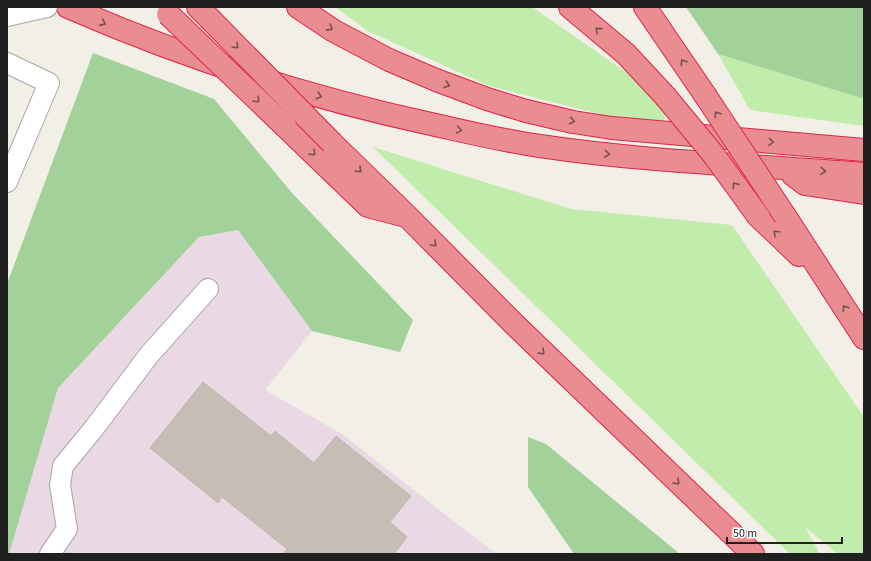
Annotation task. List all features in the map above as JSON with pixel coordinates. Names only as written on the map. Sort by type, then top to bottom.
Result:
[{"type":"highway","points":[[68,7],[120,29],[256,78],[393,116],[468,132],[540,146],[677,161],[864,174]]},
{"type":"highway","points":[[298,7],[334,31],[389,60],[436,80],[487,99],[526,111],[573,122],[612,128],[864,150]]},
{"type":"highway","points":[[570,7],[626,54],[665,96],[713,154],[758,216],[825,279]]},
{"type":"highway","points":[[645,7],[705,95],[864,338]]},
{"type":"highway","points":[[165,11],[368,206],[407,216]]},
{"type":"highway","points":[[203,13],[514,324],[753,554]]},
{"type":"highway","points":[[784,168],[805,184],[864,193]]},
{"type":"lane","points":[[7,16],[47,7]]},
{"type":"lane","points":[[7,63],[49,83],[7,182]]},
{"type":"lane","points":[[50,554],[67,529],[60,485],[63,466],[95,427],[149,354],[208,289]]},
{"type":"shaded area","points":[[238,230],[312,331],[265,390],[342,434],[496,554],[9,554],[58,388],[199,237]]},
{"type":"green space","points":[[335,7],[532,7],[636,79],[665,112],[664,124],[619,119],[489,86],[368,31]]},
{"type":"green space","points":[[686,7],[864,7],[864,99],[718,54]]},
{"type":"green space","points":[[93,53],[214,99],[292,193],[413,320],[400,352],[312,331],[238,230],[199,237],[58,388],[9,554],[7,554],[7,284]]},
{"type":"green space","points":[[718,54],[864,99],[864,126],[750,110]]},
{"type":"green space","points":[[373,147],[571,209],[732,225],[864,417],[864,554],[838,554],[805,527],[820,554],[790,554]]},
{"type":"green space","points":[[528,437],[546,444],[680,554],[574,554],[528,487]]},
{"type":"building","points":[[203,382],[271,436],[275,431],[314,463],[336,436],[411,496],[390,522],[407,537],[394,554],[283,554],[287,549],[222,497],[218,503],[150,448]]}]
